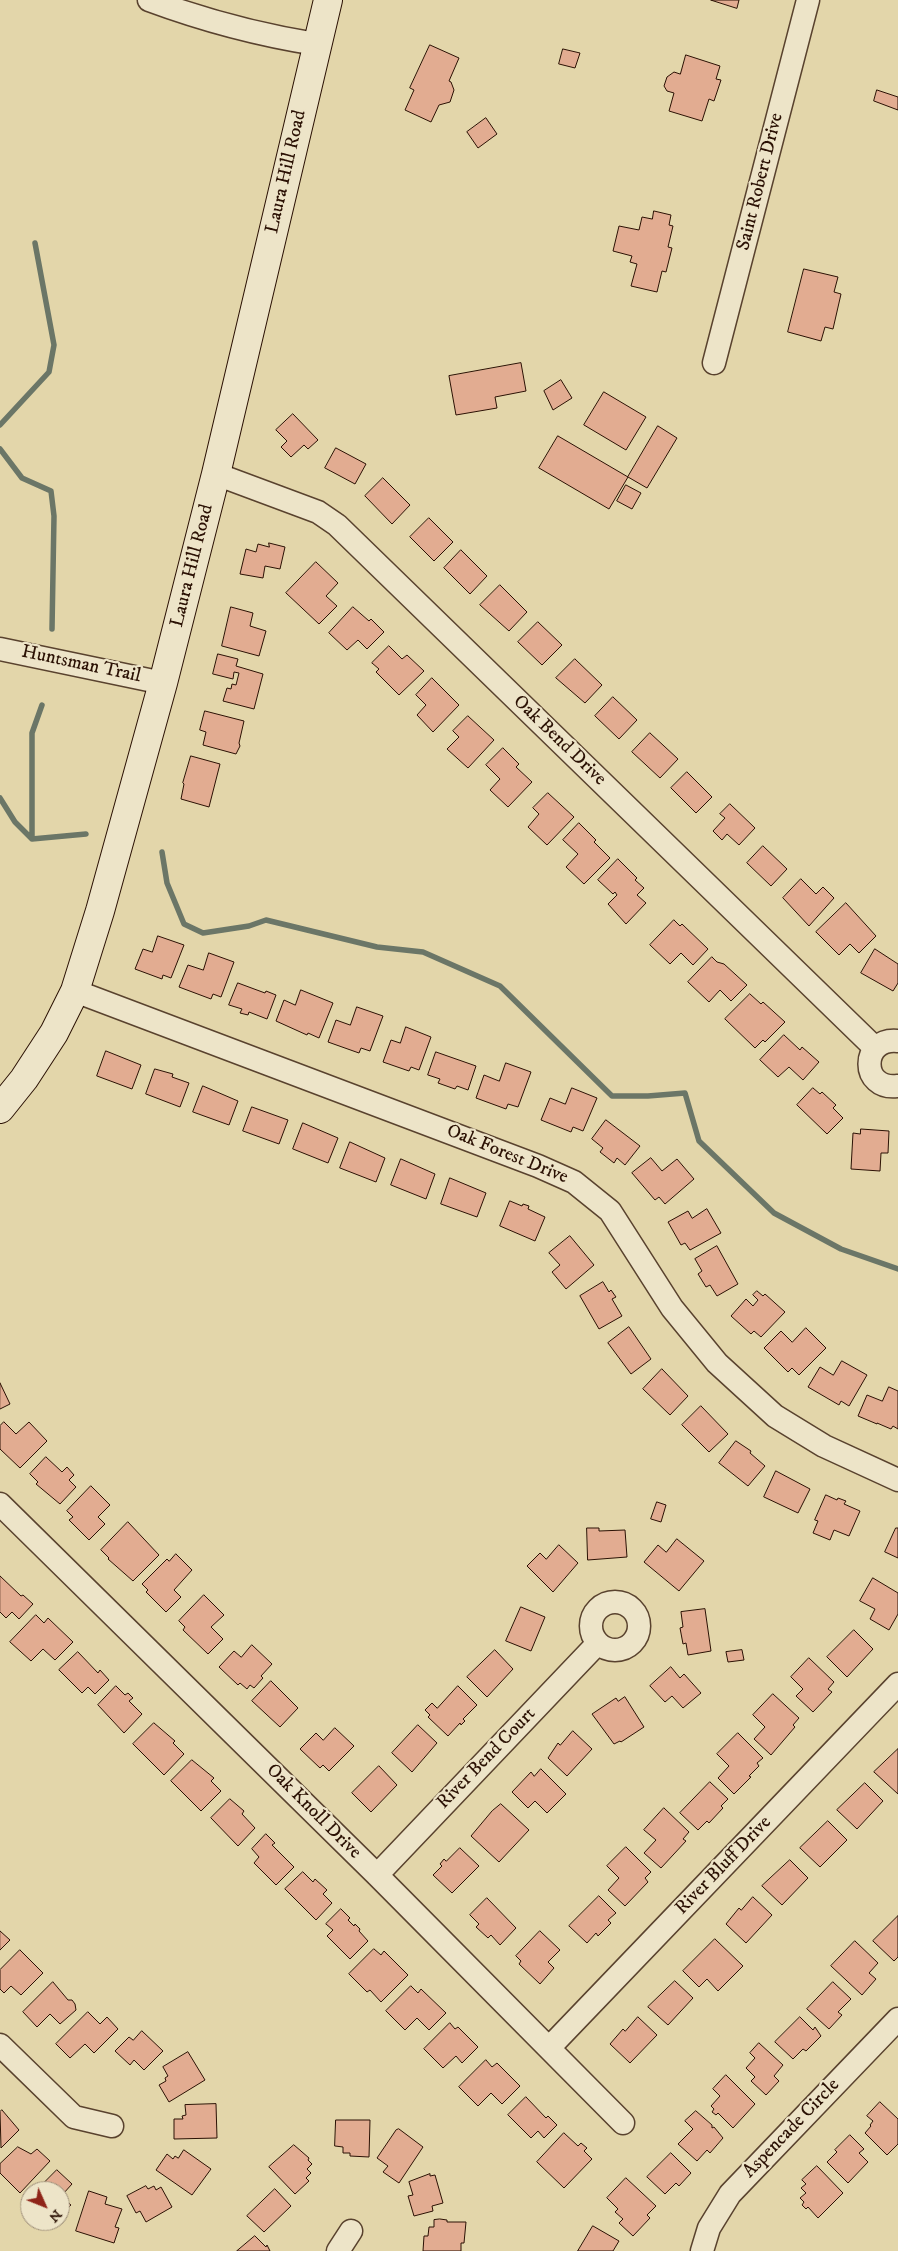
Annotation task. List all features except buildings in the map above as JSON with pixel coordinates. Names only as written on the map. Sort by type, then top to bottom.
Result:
[{"type":"main road","name":"Laura Hill Road","points":[[0,1109],[24,1079],[54,1033],[75,991],[100,911],[163,683],[216,474],[316,44],[328,0]]},
{"type":"street","points":[[149,0],[184,12],[276,37],[316,44]]},
{"type":"street","name":"Saint Robert Drive","points":[[714,363],[808,0]]},
{"type":"street","name":"Oak Bend Drive","points":[[216,474],[318,512],[337,525],[875,1048]]},
{"type":"street","name":"Huntsman Trail","points":[[0,649],[163,683]]},
{"type":"street","name":"Oak Forest Drive","points":[[75,991],[538,1166],[574,1182],[610,1211],[672,1308],[717,1363],[776,1416],[824,1446],[898,1480]]},
{"type":"street","points":[[898,1041],[883,1042],[875,1048],[869,1060],[872,1074],[882,1085],[898,1086]]},
{"type":"street","name":"Oak Knoll Drive","points":[[0,1504],[377,1875],[623,2123]]},
{"type":"street","name":"River Bend Court","points":[[377,1875],[598,1643]]},
{"type":"street","name":"River Bluff Drive","points":[[549,2048],[898,1684]]},
{"type":"street","name":"Aspencade Circle","points":[[702,2251],[709,2228],[730,2194],[898,2019]]},
{"type":"street","points":[[0,2045],[74,2117],[112,2126]]},
{"type":"street","points":[[338,2251],[351,2231]]},
{"type":"waterway","points":[[0,425],[49,372],[54,345],[35,243]]},
{"type":"waterway","points":[[0,449],[22,478],[51,491],[54,516],[52,629]]},
{"type":"waterway","points":[[32,839],[32,733],[42,705]]},
{"type":"waterway","points":[[0,798],[15,822],[32,839],[86,834]]},
{"type":"waterway","points":[[162,852],[167,883],[184,924],[203,933],[249,926],[266,920],[377,947],[423,952],[500,986],[612,1096],[685,1093],[699,1141],[774,1213],[841,1249],[898,1269]]}]
